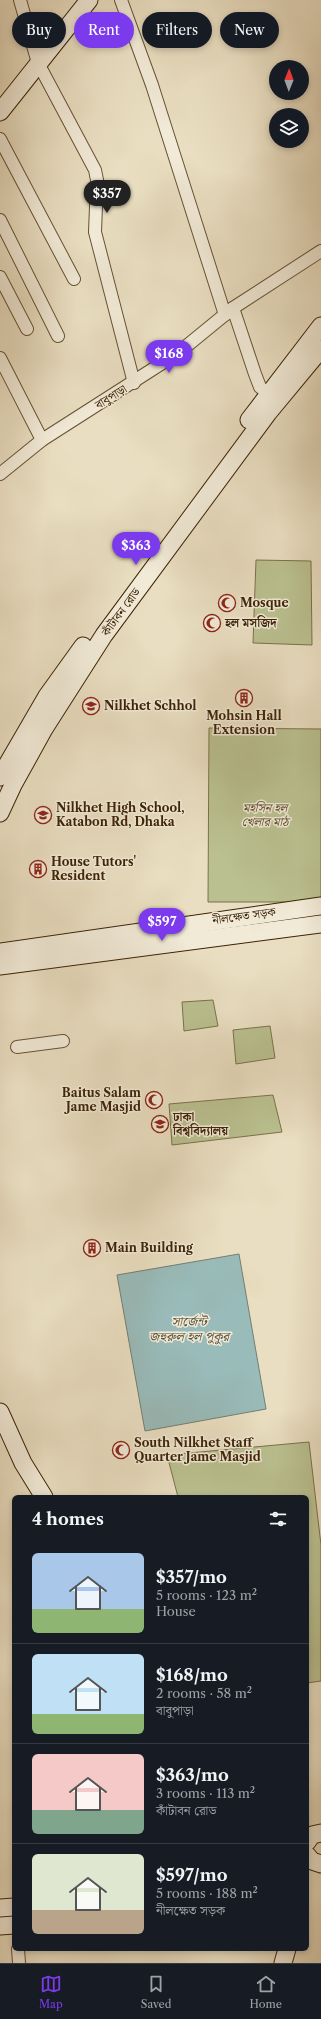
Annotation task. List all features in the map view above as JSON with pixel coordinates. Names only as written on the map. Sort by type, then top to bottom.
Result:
[{"type":"main road","points":[[0,112],[89,0]]},
{"type":"main road","name":"কাঁটাবন রোড","points":[[0,813],[5,773],[47,696],[100,632],[273,398],[321,326]]},
{"type":"main road","name":"কাঁটাবন রোড","points":[[273,398],[321,349]]},
{"type":"main road","name":"নীলক্ষেত সড়ক","points":[[0,952],[321,906]]},
{"type":"main road","name":"নীলক্ষেত সড়ক","points":[[0,966],[321,924]]},
{"type":"main road","points":[[0,1412],[23,1463],[43,1495]]},
{"type":"main road","points":[[0,1436],[33,1495]]},
{"type":"main road","points":[[0,1926],[12,1925]]},
{"type":"main road","points":[[283,1963],[286,1951]]},
{"type":"street","points":[[20,0],[38,64],[95,170],[97,180],[95,232],[134,382]]},
{"type":"street","points":[[121,0],[152,85],[229,312],[260,387],[273,398]]},
{"type":"street","points":[[0,139],[74,279]]},
{"type":"street","points":[[0,220],[58,336]]},
{"type":"street","name":"বাবুপাড়া","points":[[0,474],[42,440],[178,353],[214,326],[229,312],[321,251]]},
{"type":"street","points":[[0,277],[27,329]]},
{"type":"street","points":[[0,358],[42,440]]},
{"type":"street","points":[[17,1047],[62,1041]]},
{"type":"street","points":[[18,1951],[19,1963]]},
{"type":"green space","points":[[256,560],[311,561],[312,645],[253,643]]},
{"type":"green space","name":"মহসিন হল খেলার মাঠ","points":[[209,728],[321,729],[321,902],[208,902]]},
{"type":"green space","points":[[213,1000],[218,1026],[184,1031],[182,1002]]},
{"type":"green space","points":[[270,1026],[275,1058],[236,1064],[233,1030]]},
{"type":"green space","points":[[273,1095],[282,1132],[172,1145],[169,1104]]},
{"type":"green space","points":[[309,1442],[321,1545],[321,1681],[309,1683],[309,1495],[177,1495],[167,1455]]},
{"type":"water","name":"সার্জেন্ট জহুরুল হল পুকুর","points":[[239,1254],[266,1409],[145,1431],[117,1275]]},
{"type":"place","name":"Mosque","points":[[227,603]]},
{"type":"place","name":"হল মসজিদ","points":[[212,623]]},
{"type":"place","name":"Mohsin Hall Extension","points":[[244,698]]},
{"type":"place","name":"Nilkhet Schhol","points":[[91,706]]},
{"type":"place","name":"Nilkhet High School, Katabon Rd, Dhaka","points":[[43,815]]},
{"type":"place","name":"House Tutors' Resident","points":[[38,869]]},
{"type":"place","name":"Baitus Salam Jame Masjid","points":[[154,1100]]},
{"type":"place","name":"ঢাকা বিশ্ববিদ্যালয়","points":[[160,1124]]},
{"type":"place","name":"Main Building","points":[[92,1248]]},
{"type":"place","name":"South Nilkhet Staff Quarter Jame Masjid","points":[[121,1450]]}]
